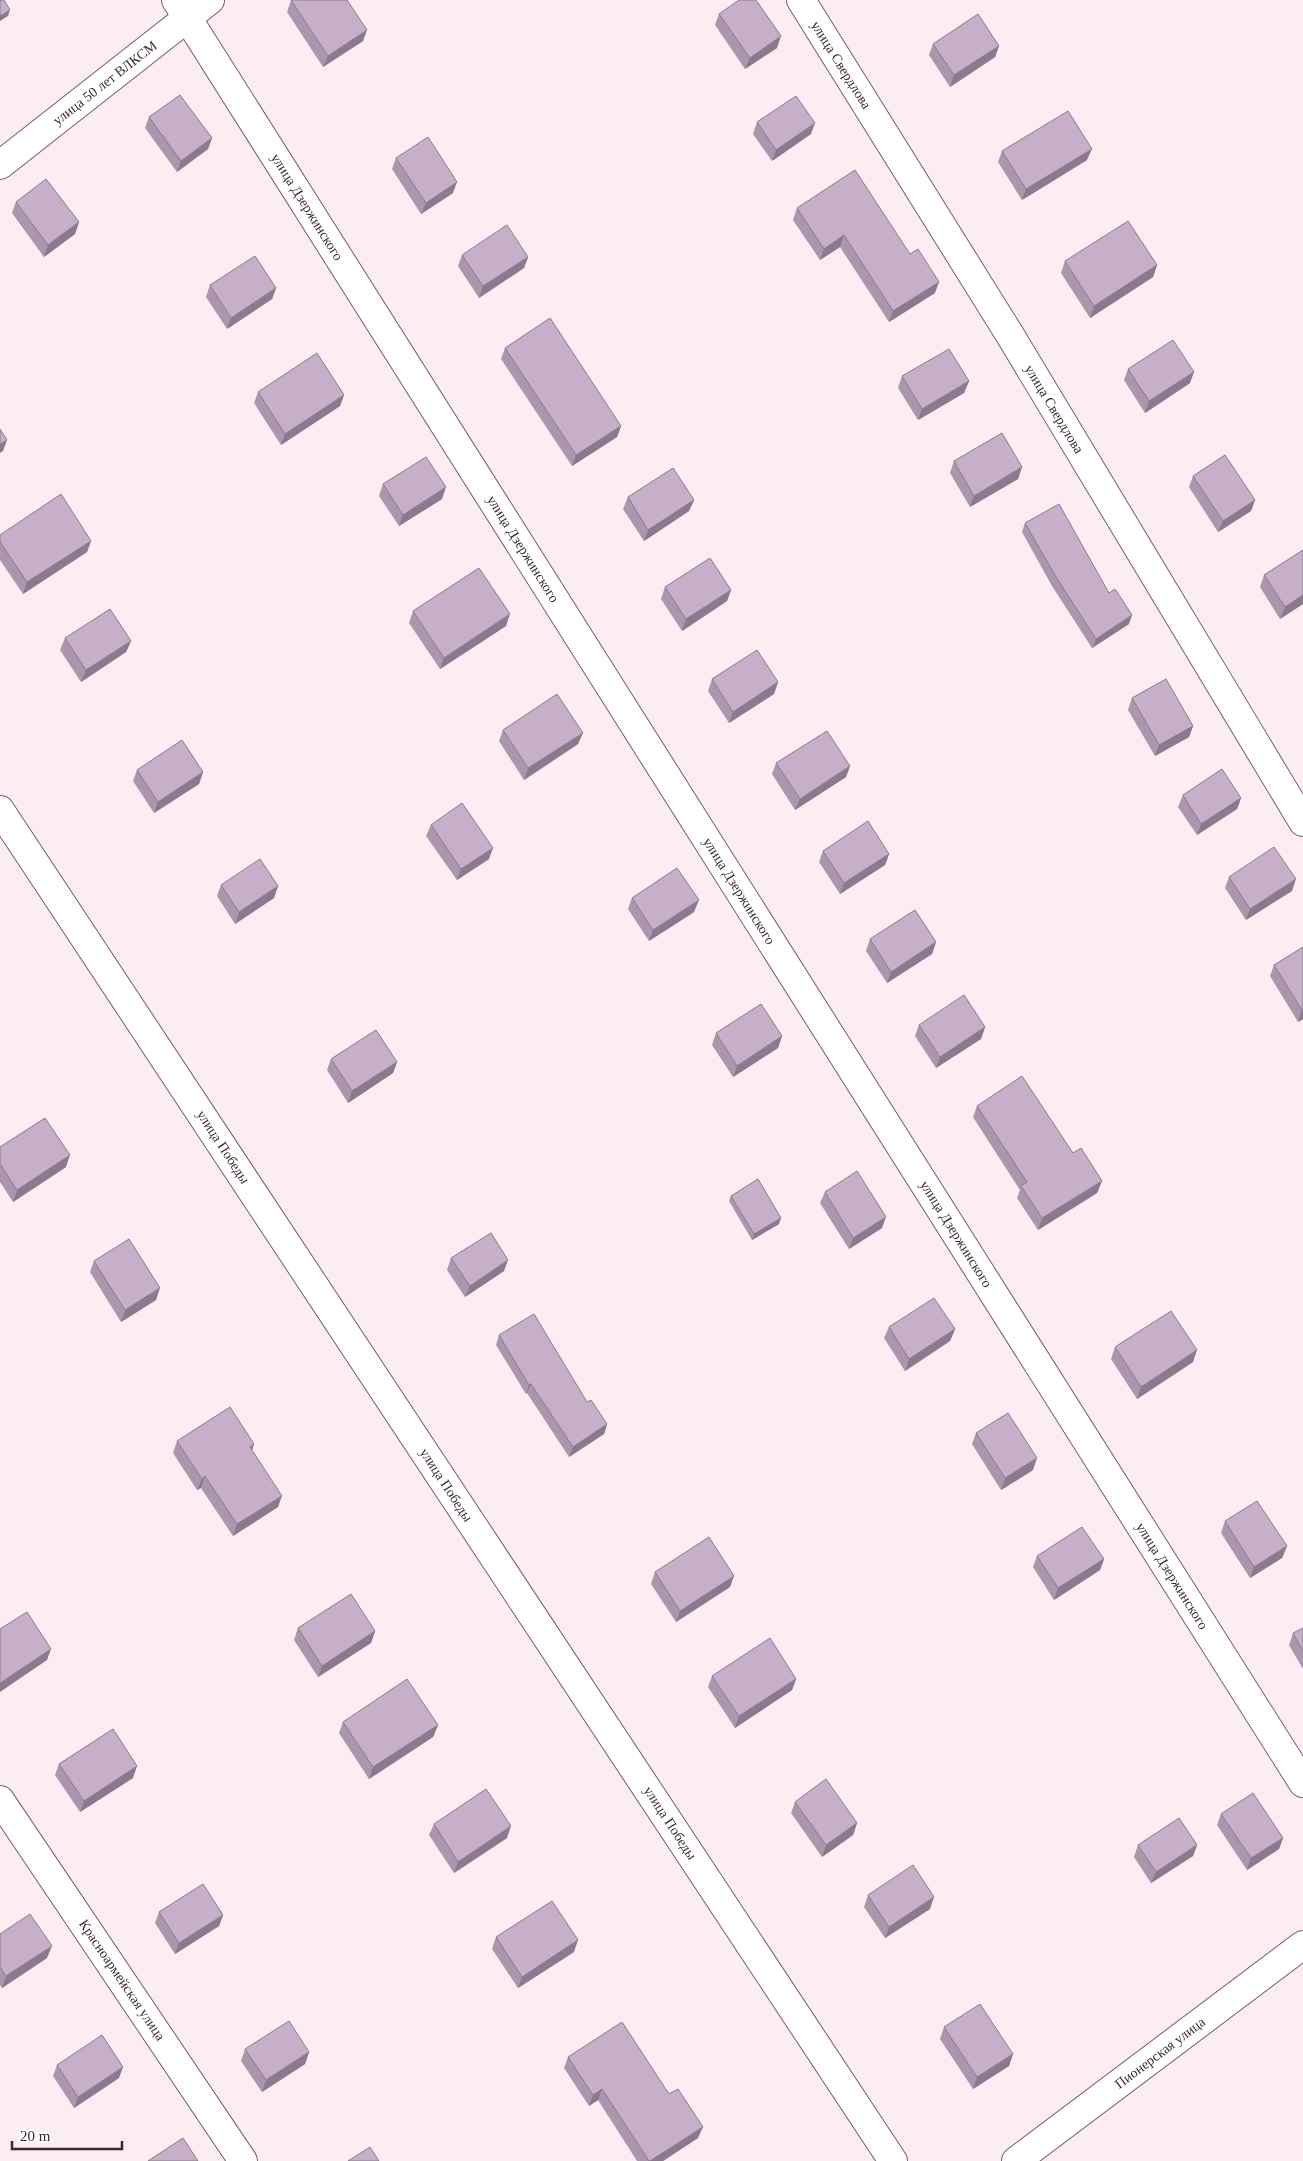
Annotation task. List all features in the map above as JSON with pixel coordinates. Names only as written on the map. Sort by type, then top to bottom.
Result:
[{"type":"street","name":"улица 50 лет ВЛКСМ","points":[[0,165],[182,9],[210,0]]},
{"type":"street","name":"улица Свердлова","points":[[801,0],[1010,335],[1303,822]]},
{"type":"street","name":"улица Дзержинского","points":[[182,9],[1303,1783]]},
{"type":"street","name":"улица Победы","points":[[0,810],[893,2161]]},
{"type":"street","name":"Красноармейская улица","points":[[0,1800],[243,2161]]},
{"type":"street","name":"Пионерская улица","points":[[1016,2161],[1303,1945]]},
{"type":"building","points":[[0,0],[4,0],[10,10],[0,16]]},
{"type":"building","points":[[291,0],[347,0],[367,30],[328,56]]},
{"type":"building","points":[[739,0],[756,0],[781,36],[750,58],[719,14]]},
{"type":"building","points":[[978,14],[999,46],[954,75],[933,44]]},
{"type":"building","points":[[180,95],[212,138],[181,161],[149,117]]},
{"type":"building","points":[[796,96],[815,123],[776,150],[757,122]]},
{"type":"building","points":[[1068,111],[1092,149],[1026,189],[1002,151]]},
{"type":"building","points":[[428,137],[457,182],[426,203],[396,158]]},
{"type":"building","points":[[855,170],[910,254],[918,249],[939,282],[893,311],[844,235],[824,249],[797,208]]},
{"type":"building","points":[[46,179],[79,222],[48,245],[16,202]]},
{"type":"building","points":[[1128,221],[1157,265],[1094,306],[1065,261]]},
{"type":"building","points":[[507,225],[528,257],[483,286],[462,255]]},
{"type":"building","points":[[255,256],[276,288],[231,318],[210,285]]},
{"type":"building","points":[[550,318],[621,426],[576,455],[505,348]]},
{"type":"building","points":[[1173,340],[1194,372],[1149,401],[1128,369]]},
{"type":"building","points":[[949,349],[969,381],[922,409],[902,376]]},
{"type":"building","points":[[317,353],[344,395],[285,434],[258,392]]},
{"type":"building","points":[[0,429],[7,440],[0,444]]},
{"type":"building","points":[[1002,433],[1022,467],[974,496],[954,461]]},
{"type":"building","points":[[1225,455],[1255,500],[1223,521],[1193,476]]},
{"type":"building","points":[[426,457],[446,487],[403,515],[383,484]]},
{"type":"building","points":[[673,468],[694,500],[648,530],[628,497]]},
{"type":"building","points":[[61,494],[91,541],[27,582],[0,542],[0,535]]},
{"type":"building","points":[[1059,504],[1109,593],[1115,589],[1132,615],[1096,639],[1056,577],[1025,523]]},
{"type":"building","points":[[1303,550],[1303,595],[1285,607],[1264,575]]},
{"type":"building","points":[[710,558],[731,590],[686,619],[665,587]]},
{"type":"building","points":[[479,568],[510,614],[444,658],[413,611]]},
{"type":"building","points":[[110,609],[131,641],[86,670],[65,638]]},
{"type":"building","points":[[757,650],[778,682],[733,712],[712,679]]},
{"type":"building","points":[[1166,679],[1193,726],[1159,745],[1132,698]]},
{"type":"building","points":[[557,694],[583,733],[528,768],[503,730]]},
{"type":"building","points":[[827,731],[850,766],[800,799],[776,763]]},
{"type":"building","points":[[182,740],[203,772],[158,802],[137,770]]},
{"type":"building","points":[[1222,769],[1241,798],[1201,824],[1183,795]]},
{"type":"building","points":[[462,803],[493,848],[461,869],[431,825]]},
{"type":"building","points":[[868,821],[889,854],[844,883],[823,851]]},
{"type":"building","points":[[1274,847],[1296,879],[1250,909],[1229,877]]},
{"type":"building","points":[[260,859],[278,886],[239,912],[221,885]]},
{"type":"building","points":[[677,868],[699,900],[653,930],[632,898]]},
{"type":"building","points":[[915,910],[936,942],[891,972],[870,939]]},
{"type":"building","points":[[1303,947],[1303,1010],[1302,1010],[1274,965]]},
{"type":"building","points":[[964,995],[985,1027],[940,1057],[919,1025]]},
{"type":"building","points":[[761,1004],[782,1036],[737,1066],[716,1033]]},
{"type":"building","points":[[376,1030],[397,1062],[352,1091],[331,1059]]},
{"type":"building","points":[[1022,1076],[1073,1153],[1081,1148],[1102,1181],[1042,1218],[1021,1186],[1027,1182],[977,1106]]},
{"type":"building","points":[[45,1118],[70,1155],[17,1190],[0,1164],[0,1147]]},
{"type":"building","points":[[857,1171],[886,1217],[853,1238],[825,1192]]},
{"type":"building","points":[[758,1179],[781,1218],[754,1234],[731,1196]]},
{"type":"building","points":[[491,1233],[508,1260],[470,1286],[451,1258]]},
{"type":"building","points":[[129,1239],[160,1288],[125,1310],[94,1261]]},
{"type":"building","points":[[934,1298],[955,1329],[909,1359],[889,1327]]},
{"type":"building","points":[[1171,1311],[1197,1350],[1141,1387],[1115,1347]]},
{"type":"building","points":[[534,1314],[587,1402],[591,1400],[607,1424],[573,1447],[531,1384],[529,1385],[499,1335]]},
{"type":"building","points":[[230,1407],[254,1444],[250,1447],[282,1496],[237,1524],[205,1476],[202,1479],[177,1441]]},
{"type":"building","points":[[1008,1413],[1037,1458],[1005,1478],[976,1433]]},
{"type":"building","points":[[1257,1501],[1287,1546],[1254,1567],[1225,1521]]},
{"type":"building","points":[[1082,1527],[1104,1559],[1058,1588],[1037,1556]]},
{"type":"building","points":[[709,1537],[734,1576],[680,1611],[655,1572]]},
{"type":"building","points":[[351,1594],[375,1631],[322,1666],[298,1628]]},
{"type":"building","points":[[27,1612],[51,1649],[0,1683],[0,1629]]},
{"type":"building","points":[[1303,1628],[1303,1651],[1293,1633]]},
{"type":"building","points":[[770,1638],[796,1679],[739,1716],[712,1676]]},
{"type":"building","points":[[407,1679],[438,1725],[373,1767],[343,1722]]},
{"type":"building","points":[[113,1729],[137,1766],[84,1801],[59,1764]]},
{"type":"building","points":[[826,1779],[857,1823],[826,1845],[795,1802]]},
{"type":"building","points":[[486,1789],[511,1826],[458,1862],[434,1824]]},
{"type":"building","points":[[1253,1793],[1283,1838],[1251,1858],[1221,1814]]},
{"type":"building","points":[[1179,1818],[1197,1845],[1156,1872],[1138,1845]]},
{"type":"building","points":[[913,1865],[934,1897],[889,1927],[868,1895]]},
{"type":"building","points":[[203,1884],[223,1915],[179,1943],[159,1912]]},
{"type":"building","points":[[552,1901],[578,1940],[522,1977],[496,1937]]},
{"type":"building","points":[[30,1914],[52,1946],[6,1976],[0,1967],[0,1934]]},
{"type":"building","points":[[980,2004],[1013,2054],[977,2077],[944,2027]]},
{"type":"building","points":[[289,2021],[309,2052],[266,2080],[245,2049]]},
{"type":"building","points":[[622,2022],[669,2094],[678,2089],[703,2127],[650,2161],[602,2089],[593,2095],[568,2057]]},
{"type":"building","points":[[102,2035],[123,2067],[78,2097],[57,2065]]},
{"type":"building","points":[[183,2138],[198,2161],[148,2161]]},
{"type":"building","points":[[370,2147],[379,2161],[348,2161]]}]
